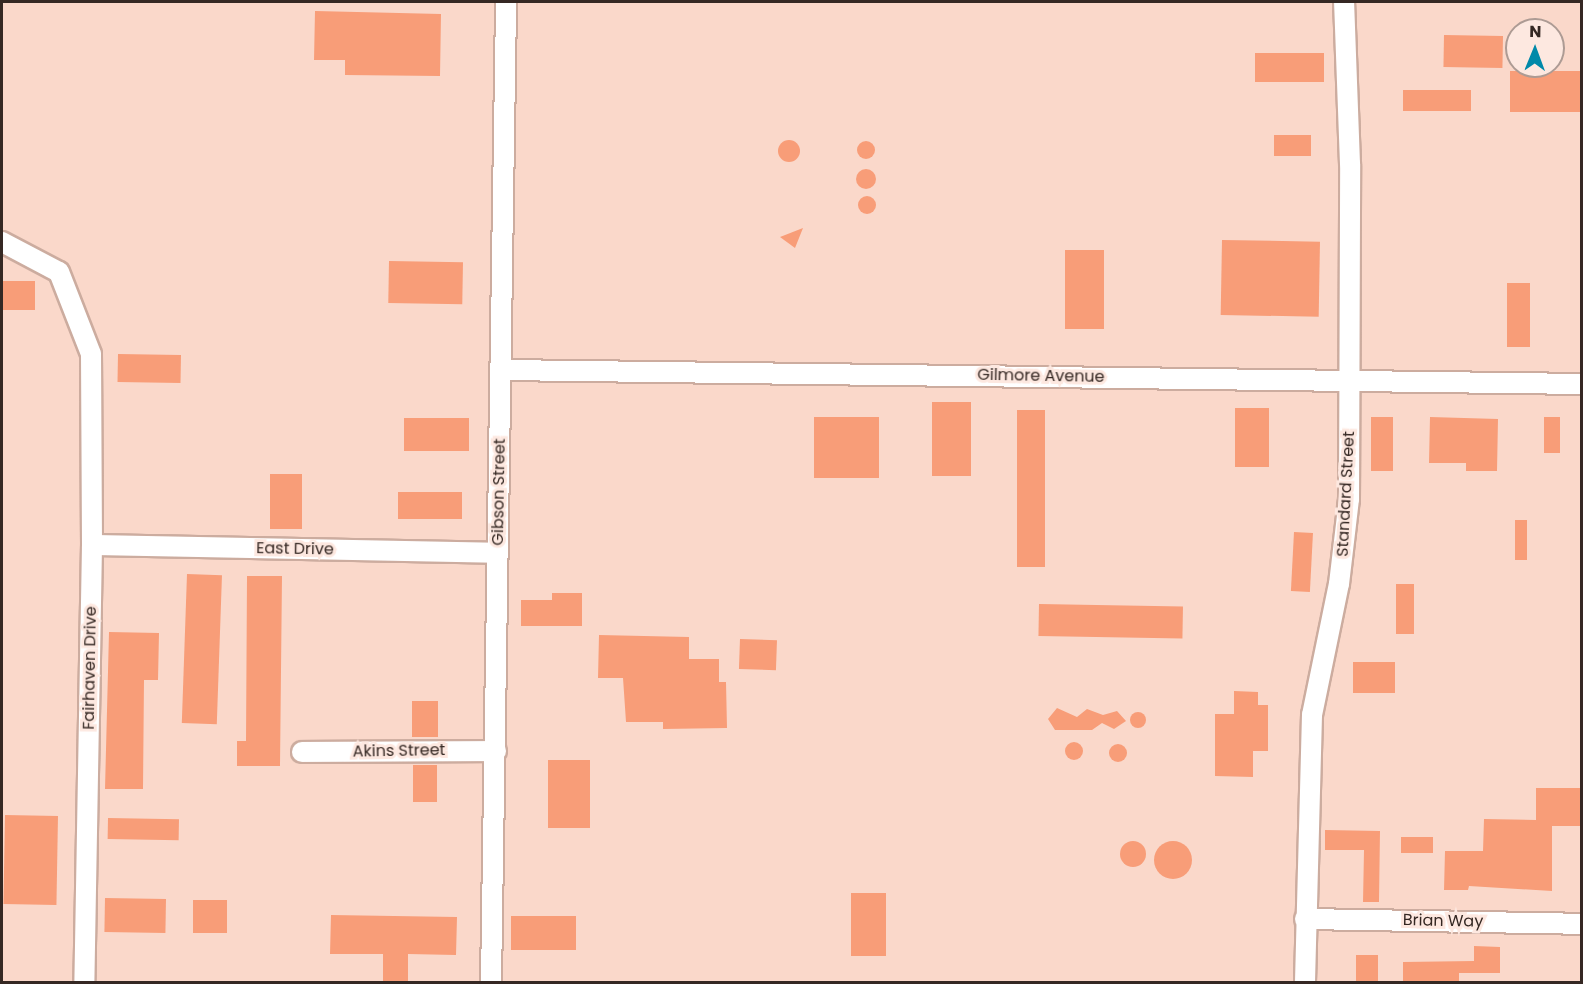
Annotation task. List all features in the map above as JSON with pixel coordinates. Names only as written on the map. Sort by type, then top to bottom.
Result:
[{"type":"street","name":"Gibson Street","points":[[491,982],[506,2]]},
{"type":"street","name":"Standard Street","points":[[1305,982],[1312,715],[1346,542],[1351,380],[1344,2]]},
{"type":"street","name":"Fairhaven Drive","points":[[2,242],[59,272],[91,354],[92,545],[84,982]]},
{"type":"street","name":"Gilmore Avenue","points":[[501,370],[1581,384]]},
{"type":"street","name":"East Drive","points":[[92,545],[498,553]]},
{"type":"street","name":"Akins Street","points":[[302,753],[496,750]]},
{"type":"street","name":"Brian Way","points":[[1305,919],[1581,924]]},
{"type":"building","points":[[315,11],[441,14],[440,76],[345,75],[345,60],[314,60]]},
{"type":"building","points":[[1444,35],[1503,36],[1502,68],[1443,67]]},
{"type":"building","points":[[1255,53],[1324,53],[1324,82],[1255,82]]},
{"type":"building","points":[[1565,71],[1581,71],[1581,112],[1510,112],[1510,78],[1565,78]]},
{"type":"building","points":[[1403,90],[1471,90],[1471,111],[1403,111]]},
{"type":"building","points":[[1274,135],[1311,135],[1311,156],[1274,156]]},
{"type":"building","points":[[789,140],[797,143],[800,151],[797,159],[789,162],[781,159],[778,151],[781,143]]},
{"type":"building","points":[[866,141],[872,144],[875,150],[872,156],[866,159],[860,156],[857,150],[860,144]]},
{"type":"building","points":[[866,169],[873,172],[876,179],[873,186],[866,189],[859,186],[856,179],[859,172]]},
{"type":"building","points":[[863,196],[871,196],[876,201],[874,212],[863,214],[858,209],[858,201]]},
{"type":"building","points":[[803,228],[795,248],[780,237]]},
{"type":"building","points":[[1222,240],[1320,242],[1319,317],[1221,315]]},
{"type":"building","points":[[1065,250],[1104,250],[1104,329],[1065,329]]},
{"type":"building","points":[[389,261],[463,262],[462,304],[388,303]]},
{"type":"building","points":[[2,281],[35,281],[35,310],[2,310]]},
{"type":"building","points":[[1507,283],[1530,283],[1530,347],[1507,347]]},
{"type":"building","points":[[118,354],[181,355],[181,383],[118,382]]},
{"type":"building","points":[[932,402],[971,402],[971,476],[932,476]]},
{"type":"building","points":[[1235,408],[1269,408],[1269,467],[1235,467]]},
{"type":"building","points":[[1017,410],[1045,410],[1045,567],[1017,567]]},
{"type":"building","points":[[814,417],[879,417],[879,478],[814,478]]},
{"type":"building","points":[[1371,417],[1393,417],[1393,471],[1371,471]]},
{"type":"building","points":[[1430,417],[1498,419],[1497,471],[1466,471],[1466,463],[1429,463]]},
{"type":"building","points":[[1544,417],[1560,417],[1560,453],[1544,453]]},
{"type":"building","points":[[404,418],[469,418],[469,451],[404,451]]},
{"type":"building","points":[[270,474],[302,474],[302,529],[270,529]]},
{"type":"building","points":[[398,492],[462,492],[462,519],[398,519]]},
{"type":"building","points":[[1515,520],[1527,520],[1527,560],[1515,560]]},
{"type":"building","points":[[1294,532],[1313,533],[1310,592],[1291,591]]},
{"type":"building","points":[[187,574],[222,575],[217,724],[182,723]]},
{"type":"building","points":[[247,576],[282,576],[280,766],[237,766],[237,741],[246,741]]},
{"type":"building","points":[[1396,584],[1414,584],[1414,634],[1396,634]]},
{"type":"building","points":[[552,593],[582,593],[582,626],[521,626],[521,600],[552,600]]},
{"type":"building","points":[[1039,604],[1183,607],[1182,639],[1038,636]]},
{"type":"building","points":[[109,632],[159,633],[158,680],[144,680],[143,789],[105,789]]},
{"type":"building","points":[[599,635],[689,637],[689,659],[719,659],[719,682],[726,682],[727,728],[663,729],[663,722],[626,722],[623,678],[598,678]]},
{"type":"building","points":[[740,639],[777,640],[776,670],[739,669]]},
{"type":"building","points":[[1353,662],[1395,662],[1395,693],[1353,693]]},
{"type":"building","points":[[1234,691],[1258,692],[1258,705],[1268,705],[1268,751],[1253,751],[1253,777],[1215,776],[1215,714],[1234,714]]},
{"type":"building","points":[[412,701],[438,701],[438,737],[412,737]]},
{"type":"building","points":[[1057,708],[1077,717],[1087,709],[1103,715],[1117,711],[1126,721],[1114,729],[1102,723],[1092,730],[1055,730],[1048,719]]},
{"type":"building","points":[[1138,712],[1144,714],[1146,720],[1144,726],[1138,728],[1132,726],[1130,720],[1132,714]]},
{"type":"building","points":[[1074,742],[1082,747],[1083,751],[1078,759],[1074,760],[1066,755],[1065,751],[1070,743]]},
{"type":"building","points":[[1114,744],[1122,744],[1127,749],[1125,760],[1114,762],[1109,757],[1109,749]]},
{"type":"building","points":[[548,760],[590,760],[590,828],[548,828]]},
{"type":"building","points":[[413,765],[437,765],[437,802],[413,802]]},
{"type":"building","points":[[1536,788],[1580,788],[1580,826],[1552,826],[1552,891],[1469,886],[1468,890],[1444,890],[1445,851],[1483,851],[1484,819],[1536,820]]},
{"type":"building","points":[[5,815],[58,816],[56,905],[3,904]]},
{"type":"building","points":[[108,818],[179,819],[179,840],[108,839]]},
{"type":"building","points":[[1325,830],[1380,831],[1379,902],[1363,902],[1364,850],[1325,850]]},
{"type":"building","points":[[1401,837],[1433,837],[1433,853],[1401,853]]},
{"type":"building","points":[[1133,841],[1142,845],[1146,854],[1142,863],[1133,867],[1124,863],[1120,854],[1124,845]]},
{"type":"building","points":[[1173,841],[1187,846],[1192,860],[1187,874],[1173,879],[1159,874],[1154,860],[1159,846]]},
{"type":"building","points":[[851,893],[886,893],[886,956],[851,956]]},
{"type":"building","points":[[105,898],[166,899],[165,933],[104,932]]},
{"type":"building","points":[[193,900],[227,900],[227,933],[193,933]]},
{"type":"building","points":[[331,915],[457,917],[456,955],[408,954],[408,982],[383,982],[383,954],[330,954]]},
{"type":"building","points":[[511,916],[576,916],[576,950],[511,950]]},
{"type":"building","points":[[1474,946],[1500,947],[1500,973],[1459,973],[1459,982],[1403,982],[1403,962],[1474,961]]},
{"type":"building","points":[[1356,955],[1378,955],[1378,982],[1356,982]]}]
